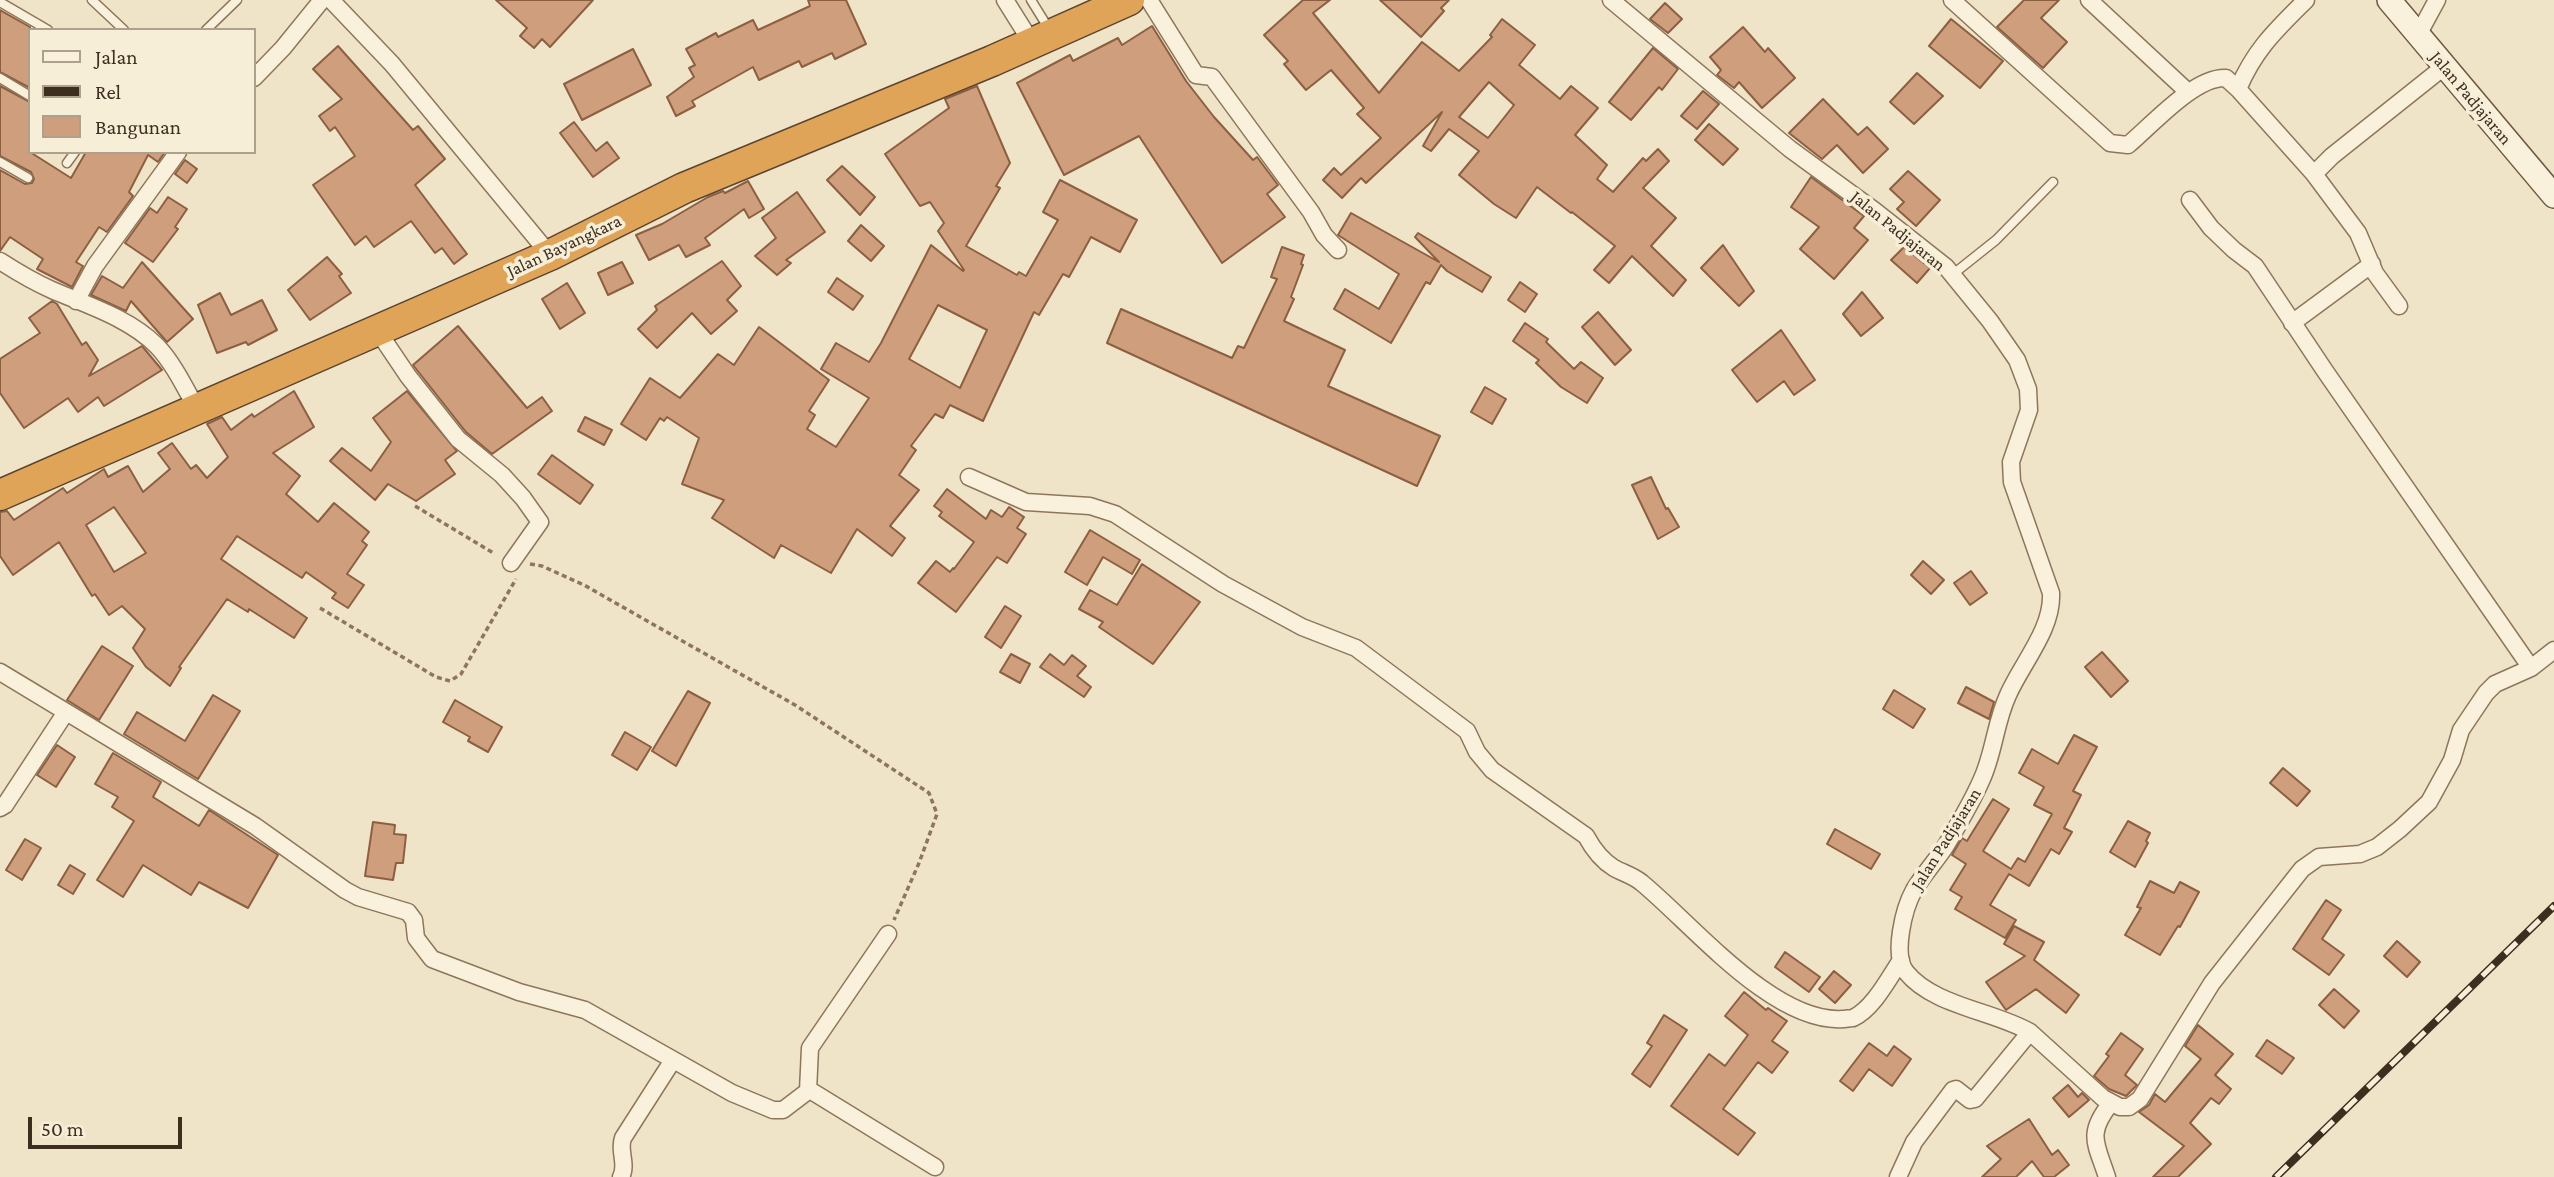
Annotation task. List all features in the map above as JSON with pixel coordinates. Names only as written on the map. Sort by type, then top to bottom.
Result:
[{"type":"highway","name":"Jalan Bayangkara","points":[[0,495],[550,255],[684,188],[1129,0]]},
{"type":"street","points":[[256,76],[322,0]]},
{"type":"street","points":[[331,0],[392,64],[550,255]]},
{"type":"street","points":[[1005,0],[1042,39]]},
{"type":"street","points":[[1149,0],[1196,75],[1212,77],[1311,212],[1324,235],[1338,250]]},
{"type":"street","name":"Jalan Padjajaran","points":[[1611,0],[1745,112],[1946,267],[1990,321],[2017,360],[2028,390],[2029,410],[2011,462],[2012,482],[2052,600],[2046,622],[2008,694],[1982,779],[1962,820],[1912,893],[1902,928],[1901,960]]},
{"type":"street","points":[[1952,0],[2110,143],[2128,145],[2188,92],[2207,81],[2226,78],[2314,174],[2358,233],[2375,273],[2399,306]]},
{"type":"street","points":[[2090,0],[2188,92]]},
{"type":"street","points":[[2238,89],[2249,64],[2265,41],[2306,0]]},
{"type":"street","name":"Jalan Padjajaran","points":[[2389,0],[2554,195]]},
{"type":"street","points":[[2418,35],[2437,0]]},
{"type":"street","points":[[2314,174],[2332,156],[2445,66]]},
{"type":"street","points":[[76,301],[95,266],[177,154]]},
{"type":"street","points":[[2190,201],[2219,235],[2255,266],[2530,667]]},
{"type":"street","points":[[0,261],[32,281],[121,321],[143,334],[174,367],[197,410]]},
{"type":"street","points":[[2292,323],[2372,264]]},
{"type":"street","points":[[377,330],[408,376],[458,439],[502,475],[540,522],[516,566]]},
{"type":"street","points":[[969,477],[1026,502],[1090,506],[1115,514],[1223,584],[1302,627],[1356,648],[1467,731],[1477,752],[1492,771],[1586,836],[1595,852],[1612,867],[1641,881],[1742,973],[1781,1000],[1808,1014],[1833,1020],[1853,1018],[1875,999],[1901,960]]},
{"type":"street","points":[[1901,960],[1904,971],[1914,980],[1973,1011],[2016,1024],[2030,1032],[2111,1103],[2129,1107],[2140,1099],[2212,983],[2302,869],[2319,857],[2360,853],[2378,847],[2400,829],[2429,802],[2452,760],[2456,741],[2465,723],[2486,693],[2495,684],[2530,667],[2554,650]]},
{"type":"street","points":[[0,672],[273,837],[345,890],[358,897],[408,912],[414,920],[416,938],[432,959],[519,992],[585,1010],[732,1093],[773,1110],[783,1110],[808,1091]]},
{"type":"street","points":[[0,808],[5,805],[66,712]]},
{"type":"street","points":[[808,1091],[810,1048],[888,934]]},
{"type":"street","points":[[1898,1177],[1914,1142],[1953,1090],[1956,1089],[1970,1100],[1975,1099],[2030,1032]]},
{"type":"street","points":[[621,1177],[625,1169],[620,1145],[623,1138],[673,1060]]},
{"type":"street","points":[[808,1091],[936,1167]]},
{"type":"street","points":[[2107,1177],[2094,1133],[2099,1119],[2111,1103]]},
{"type":"lane","points":[[92,0],[122,28]]},
{"type":"lane","points":[[208,28],[237,0]]},
{"type":"lane","points":[[1031,0],[1042,39]]},
{"type":"lane","points":[[0,2],[45,28]]},
{"type":"lane","points":[[0,78],[28,95]]},
{"type":"lane","points":[[67,163],[74,154]]},
{"type":"lane","points":[[0,162],[28,178]]},
{"type":"lane","points":[[1952,275],[1996,240],[2053,181]]},
{"type":"path","points":[[415,506],[516,566],[542,566],[584,585],[795,705],[929,793],[937,814],[888,934]]},
{"type":"path","points":[[320,608],[436,677],[450,681],[461,674],[516,566]]},
{"type":"building","points":[[496,0],[593,0],[550,47],[542,39],[534,48],[520,36],[527,28]]},
{"type":"building","points":[[808,0],[846,0],[866,44],[835,59],[832,53],[802,67],[799,61],[759,80],[753,67],[692,101],[695,106],[676,116],[667,97],[694,77],[689,68],[695,65],[686,49],[716,33],[718,37],[753,20],[758,30],[810,6]]},
{"type":"building","points":[[1303,0],[1330,0],[1313,13],[1379,93],[1422,42],[1459,71],[1492,37],[1490,35],[1502,19],[1535,45],[1519,65],[1560,99],[1571,86],[1598,108],[1575,135],[1607,165],[1597,179],[1613,192],[1643,158],[1646,161],[1658,149],[1669,161],[1643,188],[1676,218],[1651,246],[1686,280],[1673,296],[1632,256],[1609,283],[1594,270],[1615,246],[1537,187],[1516,218],[1494,204],[1459,175],[1479,151],[1449,129],[1431,151],[1423,146],[1442,112],[1366,183],[1361,178],[1342,198],[1323,180],[1334,168],[1341,175],[1381,138],[1357,114],[1364,108],[1331,70],[1306,90],[1284,64],[1288,61],[1264,35]],"holes":[[[1489,82],[1514,105],[1488,138],[1459,117]]]},
{"type":"building","points":[[1380,0],[1449,0],[1441,8],[1444,11],[1421,37]]},
{"type":"building","points":[[2024,0],[2059,0],[2041,18],[2067,42],[2043,68],[1997,27]]},
{"type":"building","points":[[1665,3],[1682,19],[1668,33],[1650,19]]},
{"type":"building","points":[[0,10],[30,27],[28,87],[0,72]]},
{"type":"building","points":[[1951,19],[2003,61],[1980,88],[1929,46]]},
{"type":"building","points":[[1152,26],[1186,81],[1214,117],[1253,160],[1257,157],[1278,185],[1267,194],[1285,217],[1222,263],[1139,136],[1064,175],[1017,83],[1070,55],[1073,61],[1118,38],[1122,45]]},
{"type":"building","points":[[1743,27],[1765,52],[1768,48],[1795,78],[1762,108],[1739,82],[1734,88],[1717,75],[1721,70],[1710,57]]},
{"type":"building","points":[[338,46],[413,130],[418,126],[445,159],[415,185],[467,254],[454,264],[442,248],[435,253],[411,221],[374,247],[366,236],[355,245],[313,185],[355,156],[335,127],[330,131],[319,116],[342,99],[313,69]]},
{"type":"building","points":[[1653,48],[1678,69],[1662,90],[1659,87],[1631,120],[1609,102]]},
{"type":"building","points":[[633,49],[651,85],[582,120],[564,84]]},
{"type":"building","points":[[1917,73],[1943,96],[1914,124],[1890,102]]},
{"type":"building","points":[[0,86],[28,101],[28,154],[33,154],[71,178],[85,154],[164,154],[158,162],[148,155],[129,192],[133,196],[107,232],[99,227],[76,262],[83,266],[72,287],[37,269],[43,259],[10,237],[0,251],[0,170],[25,184],[32,183],[34,179],[31,172],[0,156]]},
{"type":"building","points":[[977,86],[1010,163],[996,186],[1000,188],[966,246],[1017,275],[1019,272],[1026,276],[1058,220],[1043,212],[1060,180],[1137,220],[1120,252],[1091,237],[1069,277],[1063,274],[1039,315],[1034,312],[983,421],[950,405],[943,418],[935,414],[911,446],[916,450],[899,475],[919,490],[890,526],[905,538],[892,556],[857,529],[831,573],[781,545],[774,558],[712,518],[724,500],[682,484],[699,438],[667,417],[664,421],[660,418],[646,440],[621,424],[650,378],[680,398],[718,354],[734,365],[759,327],[829,380],[809,411],[815,415],[807,429],[836,447],[869,398],[821,369],[836,343],[869,362],[931,245],[964,270],[938,231],[944,223],[930,202],[920,206],[885,154],[949,108],[945,99]],"holes":[[[938,305],[987,330],[960,388],[909,359]]]},
{"type":"building","points":[[1703,91],[1719,104],[1697,129],[1681,116]]},
{"type":"building","points":[[1823,99],[1858,135],[1867,127],[1888,149],[1863,173],[1837,145],[1822,159],[1789,133]]},
{"type":"building","points":[[574,122],[596,151],[607,142],[619,158],[593,177],[560,133]]},
{"type":"building","points":[[1709,124],[1738,149],[1723,165],[1695,140]]},
{"type":"building","points":[[185,160],[197,169],[187,183],[175,174]]},
{"type":"building","points":[[842,166],[875,197],[860,215],[827,180]]},
{"type":"building","points":[[1908,171],[1940,200],[1916,226],[1897,209],[1904,202],[1890,189]]},
{"type":"building","points":[[1811,177],[1864,216],[1854,228],[1868,240],[1834,279],[1800,249],[1819,227],[1791,207]]},
{"type":"building","points":[[748,181],[764,209],[749,218],[744,209],[705,238],[710,245],[686,257],[679,245],[649,260],[636,235],[662,224],[708,197],[723,191],[725,193]]},
{"type":"building","points":[[797,192],[825,232],[786,260],[791,263],[777,275],[755,256],[776,238],[762,218]]},
{"type":"building","points":[[168,197],[187,209],[175,227],[178,229],[153,262],[125,243],[150,208],[157,213]]},
{"type":"building","points":[[1351,213],[1439,262],[1415,237],[1418,233],[1491,277],[1482,292],[1441,265],[1430,284],[1426,282],[1391,343],[1334,309],[1345,289],[1379,309],[1399,274],[1338,235]]},
{"type":"building","points":[[861,225],[884,246],[871,261],[848,241]]},
{"type":"building","points":[[1723,245],[1754,291],[1739,306],[1701,268]]},
{"type":"building","points":[[1282,247],[1304,255],[1291,297],[1294,299],[1284,321],[1345,350],[1328,386],[1440,436],[1417,486],[1107,343],[1121,309],[1232,358],[1238,346],[1244,348],[1277,279],[1271,277]]},
{"type":"building","points":[[1904,247],[1930,268],[1917,283],[1891,260]]},
{"type":"building","points":[[327,257],[342,274],[339,276],[351,293],[310,320],[288,290]]},
{"type":"building","points":[[722,261],[741,286],[727,300],[737,311],[711,334],[692,313],[657,348],[638,329],[657,310],[655,306]]},
{"type":"building","points":[[142,262],[193,319],[167,342],[131,301],[126,311],[91,295],[102,276],[123,288]]},
{"type":"building","points":[[622,262],[633,283],[608,295],[598,273]]},
{"type":"building","points":[[837,278],[863,296],[853,310],[828,292]]},
{"type":"building","points":[[1520,282],[1537,294],[1525,312],[1508,300]]},
{"type":"building","points":[[567,283],[585,313],[560,329],[542,299]]},
{"type":"building","points":[[1862,292],[1883,318],[1861,336],[1843,314]]},
{"type":"building","points":[[220,293],[231,315],[262,300],[277,330],[248,345],[246,342],[217,353],[198,305]]},
{"type":"building","points":[[52,301],[57,304],[82,345],[86,342],[98,360],[89,376],[142,346],[162,370],[104,406],[98,397],[78,412],[68,398],[24,428],[0,393],[0,359],[40,333],[29,318]]},
{"type":"building","points":[[1598,312],[1631,350],[1615,365],[1582,327]]},
{"type":"building","points":[[1525,323],[1548,339],[1546,342],[1574,369],[1581,362],[1603,378],[1587,403],[1561,387],[1536,363],[1539,360],[1513,341]]},
{"type":"building","points":[[458,326],[527,408],[542,397],[552,411],[492,454],[466,432],[413,365]]},
{"type":"building","points":[[1781,330],[1815,380],[1794,395],[1784,381],[1757,402],[1732,370]]},
{"type":"building","points":[[1485,387],[1506,399],[1492,424],[1471,412]]},
{"type":"building","points":[[294,391],[314,427],[273,453],[300,476],[286,494],[318,522],[334,503],[369,532],[362,541],[367,545],[347,574],[364,585],[348,608],[332,598],[336,593],[306,572],[302,578],[237,536],[221,559],[307,618],[294,638],[249,609],[248,612],[227,599],[179,667],[181,668],[170,686],[146,667],[133,648],[145,629],[122,606],[109,615],[95,594],[92,596],[59,542],[13,575],[0,556],[0,512],[7,511],[14,520],[63,488],[67,493],[104,469],[108,477],[128,466],[143,492],[170,469],[158,453],[172,443],[191,469],[196,465],[207,478],[228,457],[207,424],[222,417],[231,430],[252,414],[254,417]],"holes":[[[114,507],[146,553],[114,572],[86,525]]]},
{"type":"building","points":[[407,391],[457,451],[445,460],[455,474],[416,501],[388,484],[375,500],[330,461],[342,448],[371,471],[391,442],[373,418]]},
{"type":"building","points":[[585,417],[612,430],[604,445],[578,431]]},
{"type":"building","points":[[552,455],[593,485],[580,504],[538,474]]},
{"type":"building","points":[[1651,477],[1666,509],[1668,508],[1679,527],[1658,539],[1632,485]]},
{"type":"building","points":[[947,489],[986,519],[991,510],[1002,517],[1009,507],[1024,517],[1017,528],[1026,534],[1007,563],[997,557],[956,612],[918,583],[936,561],[950,572],[974,542],[939,516],[942,512],[934,506]]},
{"type":"building","points":[[1090,530],[1140,560],[1132,574],[1103,557],[1087,585],[1065,572]]},
{"type":"building","points":[[1923,561],[1944,580],[1931,594],[1911,575]]},
{"type":"building","points":[[1142,564],[1200,602],[1153,664],[1099,627],[1103,622],[1079,609],[1090,590],[1117,605]]},
{"type":"building","points":[[1971,571],[1987,593],[1970,605],[1954,583]]},
{"type":"building","points":[[1005,606],[1021,616],[1001,648],[985,637]]},
{"type":"building","points":[[102,646],[133,666],[99,720],[67,700]]},
{"type":"building","points":[[2102,652],[2128,681],[2111,697],[2085,667]]},
{"type":"building","points":[[1011,654],[1030,664],[1020,683],[1000,672]]},
{"type":"building","points":[[1050,654],[1064,665],[1072,655],[1086,666],[1077,676],[1091,687],[1084,697],[1040,667]]},
{"type":"building","points":[[1966,687],[1994,702],[1989,719],[1958,703]]},
{"type":"building","points":[[1894,690],[1925,709],[1913,728],[1883,709]]},
{"type":"building","points":[[688,691],[710,703],[676,766],[652,751]]},
{"type":"building","points":[[213,695],[240,711],[198,779],[124,734],[137,712],[185,741]]},
{"type":"building","points":[[455,700],[502,727],[488,752],[468,741],[470,737],[443,722]]},
{"type":"building","points":[[625,732],[651,747],[637,770],[612,755]]},
{"type":"building","points":[[2074,735],[2097,747],[2073,791],[2081,795],[2064,828],[2072,832],[2059,854],[2051,849],[2029,886],[2009,874],[1990,905],[2016,920],[2005,938],[1955,909],[1962,897],[1950,890],[1966,864],[1952,855],[1962,838],[1967,841],[1993,799],[2009,809],[1983,851],[2011,869],[2018,858],[2025,862],[2052,814],[2034,805],[2044,787],[2019,773],[2032,749],[2058,764]]},
{"type":"building","points":[[57,745],[75,757],[56,787],[37,775]]},
{"type":"building","points":[[113,753],[161,782],[153,797],[199,826],[209,810],[278,855],[248,908],[199,882],[191,895],[143,865],[123,897],[97,880],[134,821],[112,807],[118,797],[95,784]]},
{"type":"building","points":[[2283,768],[2310,791],[2297,806],[2270,783]]},
{"type":"building","points":[[2128,821],[2150,833],[2146,841],[2148,843],[2135,867],[2110,852]]},
{"type":"building","points":[[373,822],[395,825],[394,834],[406,835],[403,863],[396,863],[393,880],[365,876]]},
{"type":"building","points":[[1835,829],[1880,854],[1871,869],[1827,844]]},
{"type":"building","points":[[25,839],[41,848],[22,880],[6,870]]},
{"type":"building","points":[[70,865],[85,874],[73,894],[58,885]]},
{"type":"building","points":[[2150,881],[2174,893],[2180,882],[2199,892],[2180,927],[2178,926],[2160,955],[2125,935],[2141,908],[2137,907]]},
{"type":"building","points":[[2326,900],[2341,910],[2322,939],[2344,955],[2329,975],[2293,949]]},
{"type":"building","points":[[2014,926],[2044,942],[2034,960],[2079,995],[2066,1013],[2036,989],[2006,1010],[1986,982],[2025,956],[2004,944]]},
{"type":"building","points":[[2397,941],[2420,962],[2407,977],[2384,956]]},
{"type":"building","points":[[1785,952],[1820,977],[1809,992],[1775,967]]},
{"type":"building","points":[[1834,971],[1851,985],[1835,1003],[1819,989]]},
{"type":"building","points":[[2334,989],[2359,1011],[2344,1028],[2319,1005]]},
{"type":"building","points":[[1744,992],[1766,1010],[1768,1008],[1787,1021],[1772,1041],[1788,1052],[1772,1073],[1758,1062],[1723,1109],[1755,1133],[1738,1155],[1671,1106],[1709,1054],[1725,1066],[1748,1035],[1725,1016]]},
{"type":"building","points":[[1664,1015],[1687,1030],[1650,1087],[1632,1074],[1652,1046],[1647,1043]]},
{"type":"building","points":[[2198,1025],[2233,1054],[2215,1075],[2231,1089],[2219,1104],[2211,1098],[2190,1123],[2211,1144],[2178,1177],[2153,1177],[2184,1146],[2139,1112],[2149,1105],[2155,1094],[2165,1102],[2201,1059],[2185,1046]]},
{"type":"building","points":[[2121,1033],[2143,1049],[2125,1075],[2137,1085],[2126,1096],[2109,1089],[2094,1076]]},
{"type":"building","points":[[2267,1040],[2294,1058],[2282,1074],[2256,1056]]},
{"type":"building","points":[[1869,1043],[1887,1056],[1894,1046],[1911,1059],[1892,1086],[1869,1069],[1853,1091],[1840,1081]]},
{"type":"building","points":[[2068,1085],[2078,1097],[2082,1093],[2089,1100],[2069,1117],[2053,1098]]},
{"type":"building","points":[[2029,1119],[2052,1155],[2058,1150],[2069,1165],[2054,1177],[2044,1177],[2032,1161],[2016,1177],[1982,1177],[2001,1159],[1987,1146]]},
{"type":"railway","points":[[2276,1177],[2554,906]]}]
